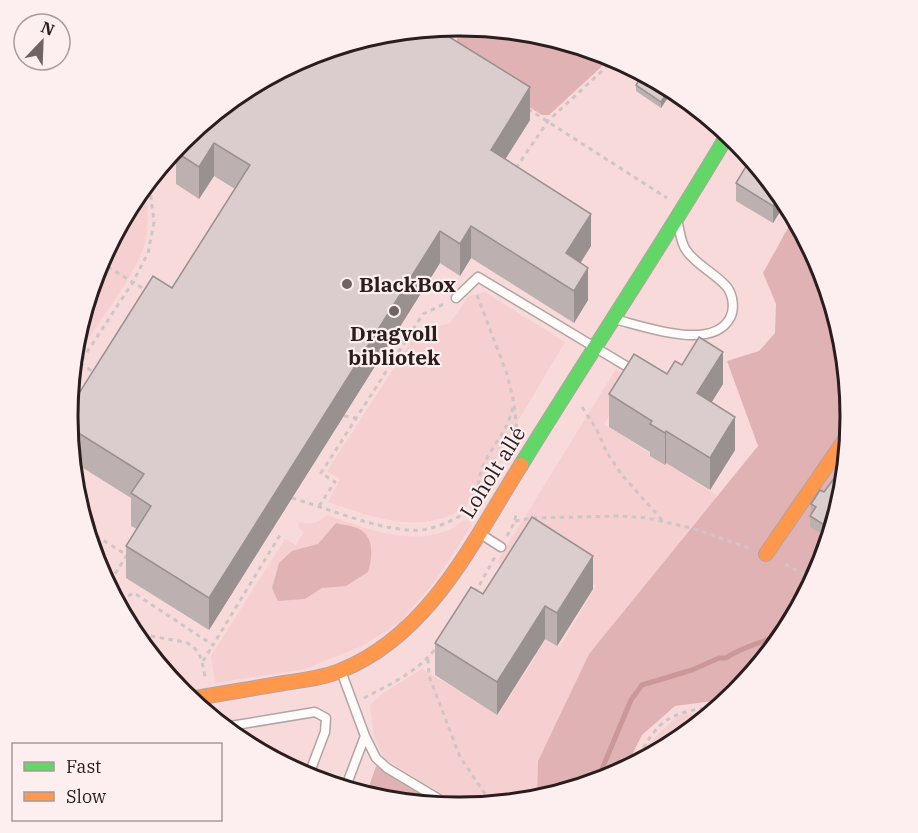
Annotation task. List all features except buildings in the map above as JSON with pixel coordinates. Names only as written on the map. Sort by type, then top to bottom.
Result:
[{"type":"street","name":"Loholt allé","points":[[202,697],[341,671],[370,656],[416,621],[447,583],[594,347],[677,220],[723,142]]},
{"type":"street","points":[[766,554],[838,450]]},
{"type":"lane","points":[[615,318],[669,332],[697,335],[713,333],[729,320],[733,303],[727,288],[686,249],[677,220]]},
{"type":"lane","points":[[456,298],[478,277],[647,379]]},
{"type":"lane","points":[[479,533],[501,547]]},
{"type":"lane","points":[[341,671],[365,735],[380,763],[434,796]]},
{"type":"lane","points":[[237,725],[315,712],[326,718],[325,732],[312,767]]},
{"type":"lane","points":[[348,780],[365,735]]},
{"type":"path","points":[[513,173],[548,122],[607,66]]},
{"type":"path","points":[[520,104],[669,199],[685,206]]},
{"type":"path","points":[[596,159],[599,154]]},
{"type":"path","points":[[83,358],[133,282],[148,253],[153,232],[150,195]]},
{"type":"path","points":[[109,267],[152,294]]},
{"type":"path","points":[[474,280],[479,301],[507,374],[514,403],[517,434],[523,424]]},
{"type":"path","points":[[319,506],[335,482],[321,473],[423,314],[456,298]]},
{"type":"path","points":[[82,365],[98,375]]},
{"type":"path","points":[[483,487],[478,496],[477,481],[482,466],[512,414],[514,403]]},
{"type":"path","points":[[580,405],[622,475],[664,522]]},
{"type":"path","points":[[344,416],[356,418]]},
{"type":"path","points":[[292,498],[377,524],[409,531],[439,526],[465,514],[471,505]]},
{"type":"path","points":[[470,602],[515,521],[533,518],[620,516],[648,518],[695,529],[766,554],[805,575]]},
{"type":"path","points":[[203,662],[280,535]]},
{"type":"path","points":[[99,538],[127,555]]},
{"type":"path","points":[[114,576],[132,548]]},
{"type":"path","points":[[124,598],[134,593],[213,645]]},
{"type":"path","points":[[148,636],[185,642],[197,650],[203,662],[208,696]]},
{"type":"path","points":[[354,704],[393,683],[428,659],[442,640]]},
{"type":"path","points":[[428,659],[429,676],[460,757],[486,796]]},
{"type":"path","points":[[642,750],[655,731],[675,715],[689,709],[704,708]]},
{"type":"shaded area","points":[[457,36],[509,39],[557,49],[604,65],[549,115],[542,115],[457,63]]},
{"type":"shaded area","points":[[459,36],[533,43],[581,56],[627,75],[670,100],[710,130],[745,166],[775,205],[789,226],[816,286],[739,674],[710,703],[649,746],[605,768],[557,784],[509,794],[459,797],[422,795],[376,766],[369,786],[361,784],[313,768],[248,733],[208,703],[190,686],[157,648],[129,607],[107,562],[91,515],[82,466],[79,441],[79,392],[91,318],[107,271],[118,248],[129,226],[157,185],[208,130],[248,100],[313,65],[385,43]]},
{"type":"shaded area","points":[[146,201],[145,242],[124,286],[86,342],[91,318],[107,271],[129,226]]},
{"type":"shaded area","points":[[789,226],[811,271],[827,318],[832,342],[839,392],[839,441],[827,515],[811,562],[789,607],[761,648],[712,701],[675,706],[642,735],[632,755],[627,758],[581,777],[537,789],[538,761],[589,654],[758,446],[727,361],[759,351],[775,333],[776,304],[763,273]]},
{"type":"shaded area","points":[[485,292],[565,342],[467,504],[461,510],[444,517],[411,522],[378,518],[328,502],[340,479],[327,471],[416,334],[450,323],[469,296]]},
{"type":"shaded area","points":[[616,369],[631,380],[604,424],[717,496],[589,654],[538,761],[537,789],[509,794],[446,796],[385,759],[374,738],[370,705],[383,693],[422,669],[498,715],[536,656],[527,650],[537,634],[560,647],[596,586],[531,546],[513,572],[497,562]]},
{"type":"shaded area","points":[[327,515],[401,536],[431,535],[449,530],[466,519],[472,525],[435,581],[400,622],[362,646],[305,669],[215,683],[211,656],[285,539],[296,545],[304,532],[298,527],[299,522],[314,523]]},
{"type":"shaded area","points":[[336,523],[361,530],[369,539],[371,555],[368,572],[346,586],[322,588],[305,599],[278,601],[272,588],[279,563],[292,551],[318,544]]},
{"type":"shaded area","points":[[698,713],[647,747],[649,743],[678,715]]},
{"type":"shaded area","points":[[376,766],[422,795],[385,790],[369,786]]},
{"type":"waterway","points":[[602,769],[631,700],[642,685],[692,670],[719,658],[726,658],[767,640]]},
{"type":"traffic: fast","points":[[521,465],[723,142]]},
{"type":"traffic: slow","points":[[766,554],[838,450]]},
{"type":"traffic: slow","points":[[202,697],[321,677],[342,670],[373,654],[425,609],[466,554],[521,465]]},
{"type":"place","name":"BlackBox","points":[[347,284]]},
{"type":"place","name":"Dragvoll bibliotek","points":[[394,311]]}]
